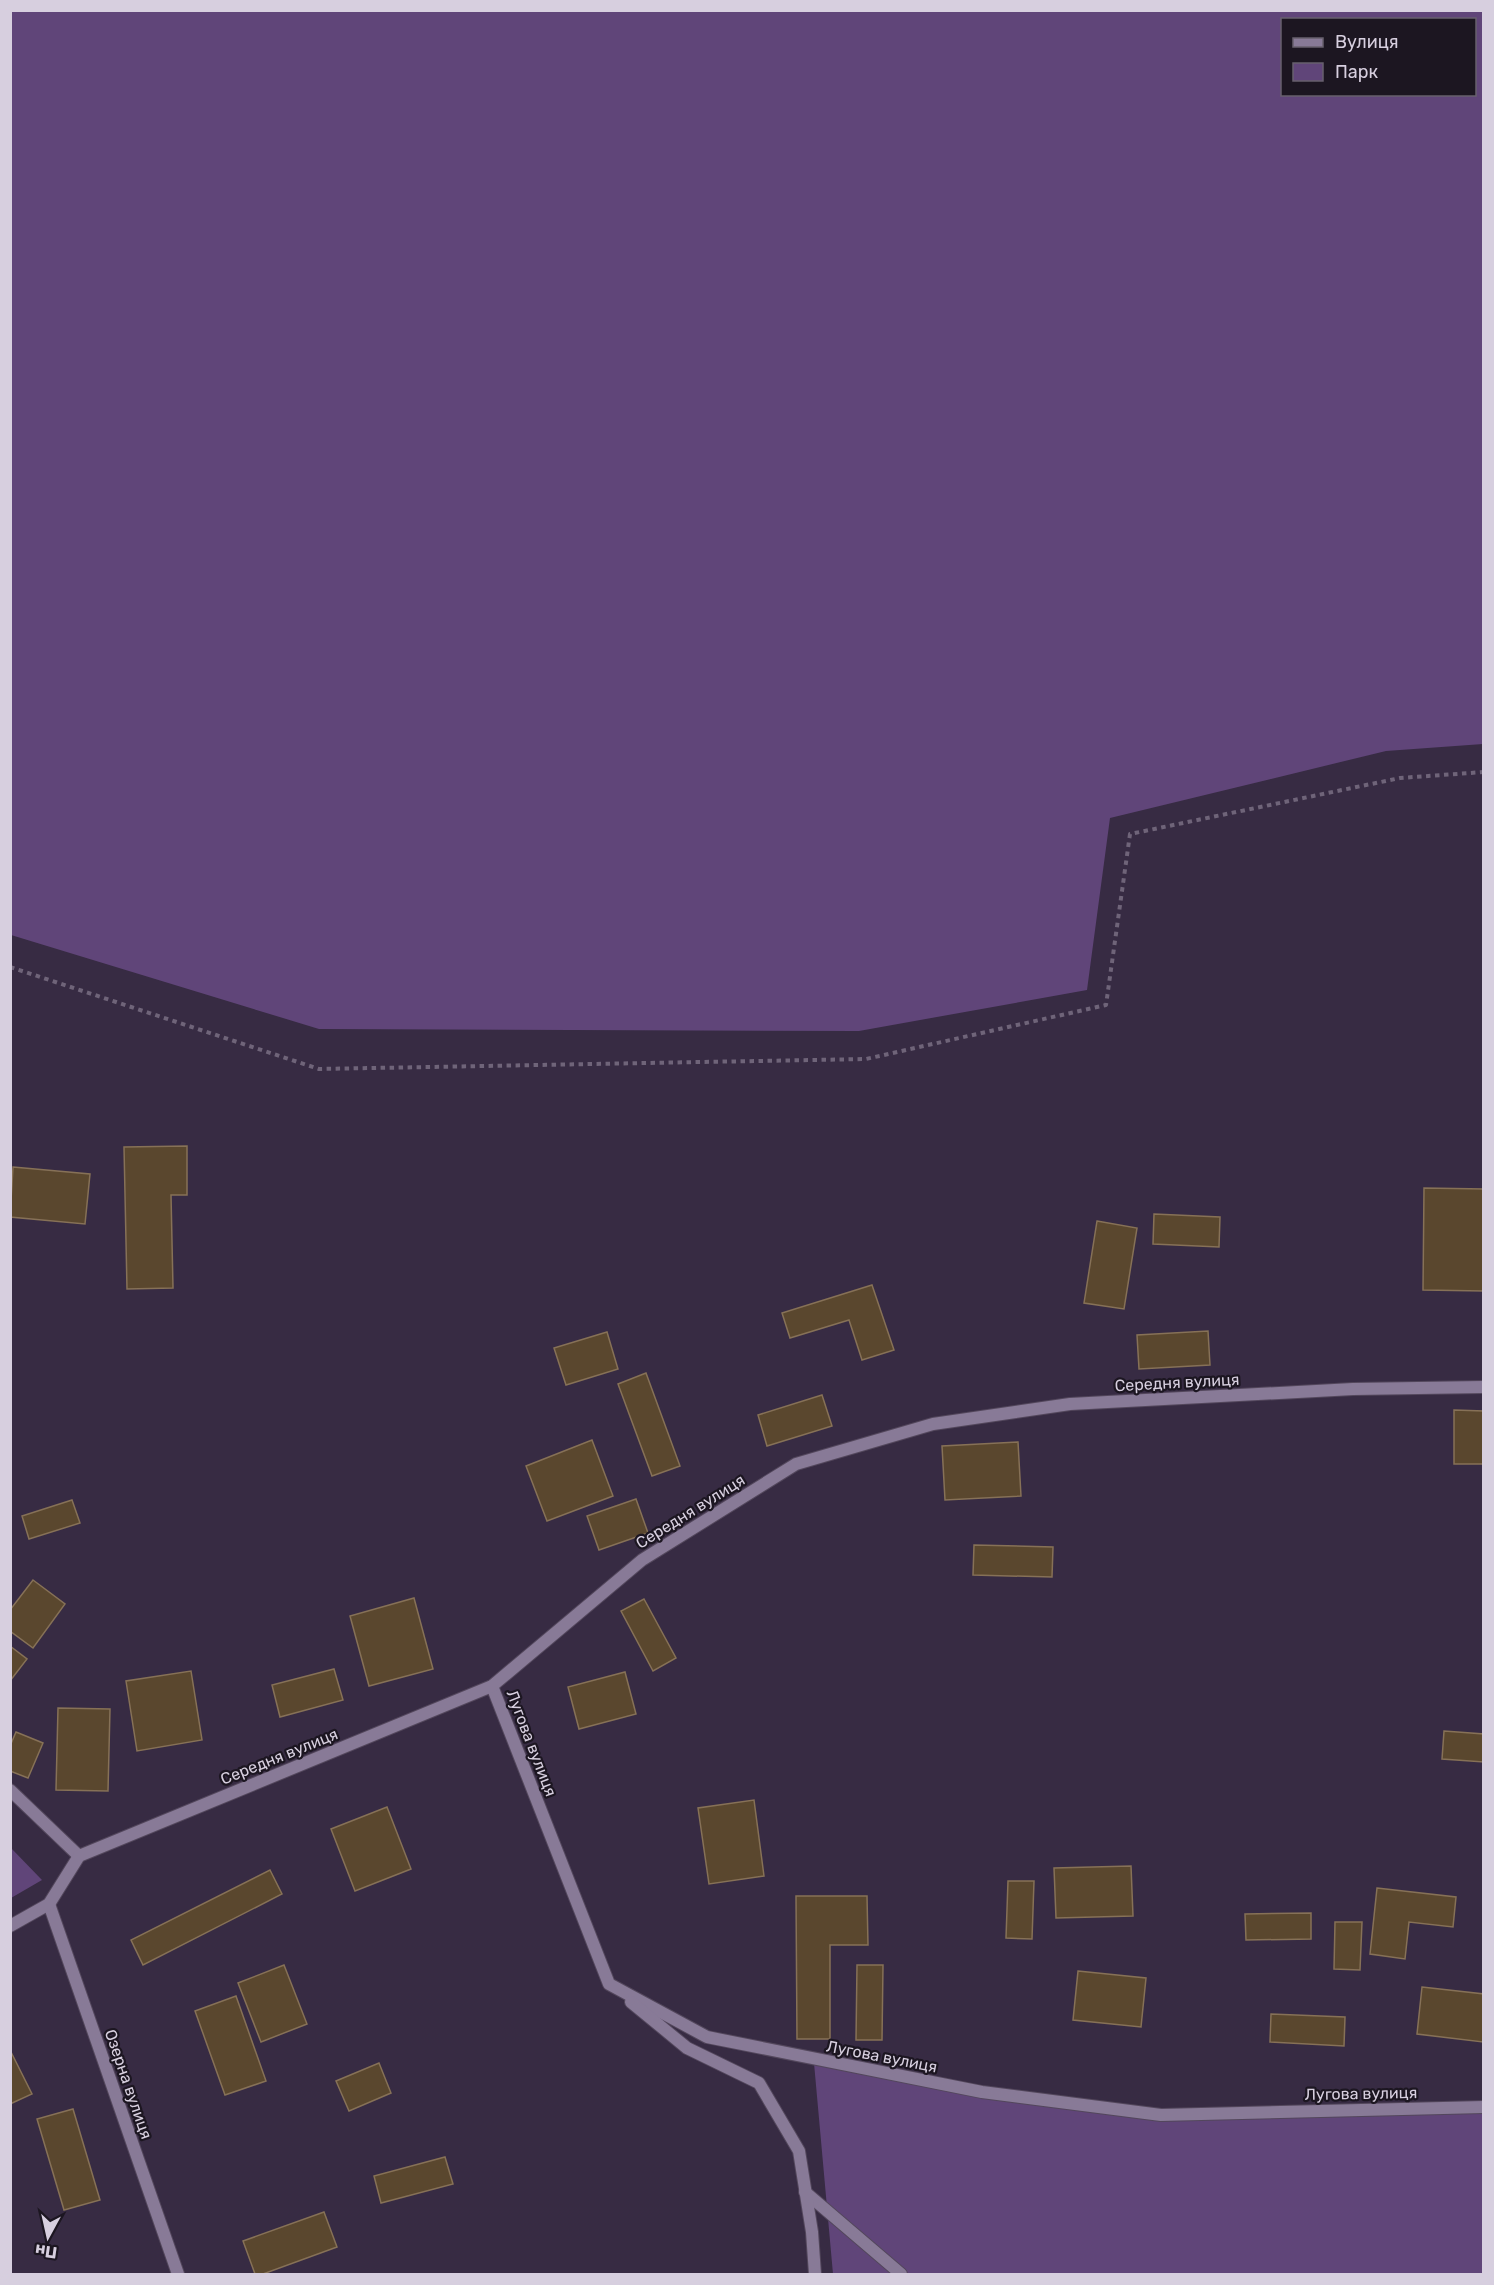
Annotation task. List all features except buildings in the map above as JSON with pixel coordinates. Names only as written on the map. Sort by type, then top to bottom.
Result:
[{"type":"street","name":"Середня вулиця","points":[[80,1856],[492,1686],[642,1560],[796,1464],[933,1424],[1070,1404],[1353,1389],[1484,1387]]},
{"type":"street","name":"Лугова вулиця","points":[[492,1686],[609,1984],[707,2037],[982,2092],[1161,2115],[1484,2107]]},
{"type":"street","points":[[10,1790],[80,1856],[49,1904],[10,1926]]},
{"type":"street","name":"Озерна вулиця","points":[[49,1904],[178,2274]]},
{"type":"street","points":[[609,1984],[687,2048],[759,2082],[800,2151],[812,2232],[815,2274]]},
{"type":"street","points":[[805,2192],[901,2274]]},
{"type":"path","points":[[10,967],[319,1069],[866,1059],[1107,1005],[1130,834],[1400,778],[1484,772]]},
{"type":"green space","points":[[10,11],[1483,11],[1483,744],[1386,751],[1110,818],[1087,990],[859,1031],[319,1029],[11,935]]},
{"type":"green space","points":[[10,1847],[42,1880],[11,1898],[10,1898]]},
{"type":"green space","points":[[814,2063],[1155,2114],[1483,2102],[1483,2274],[833,2274]]}]
